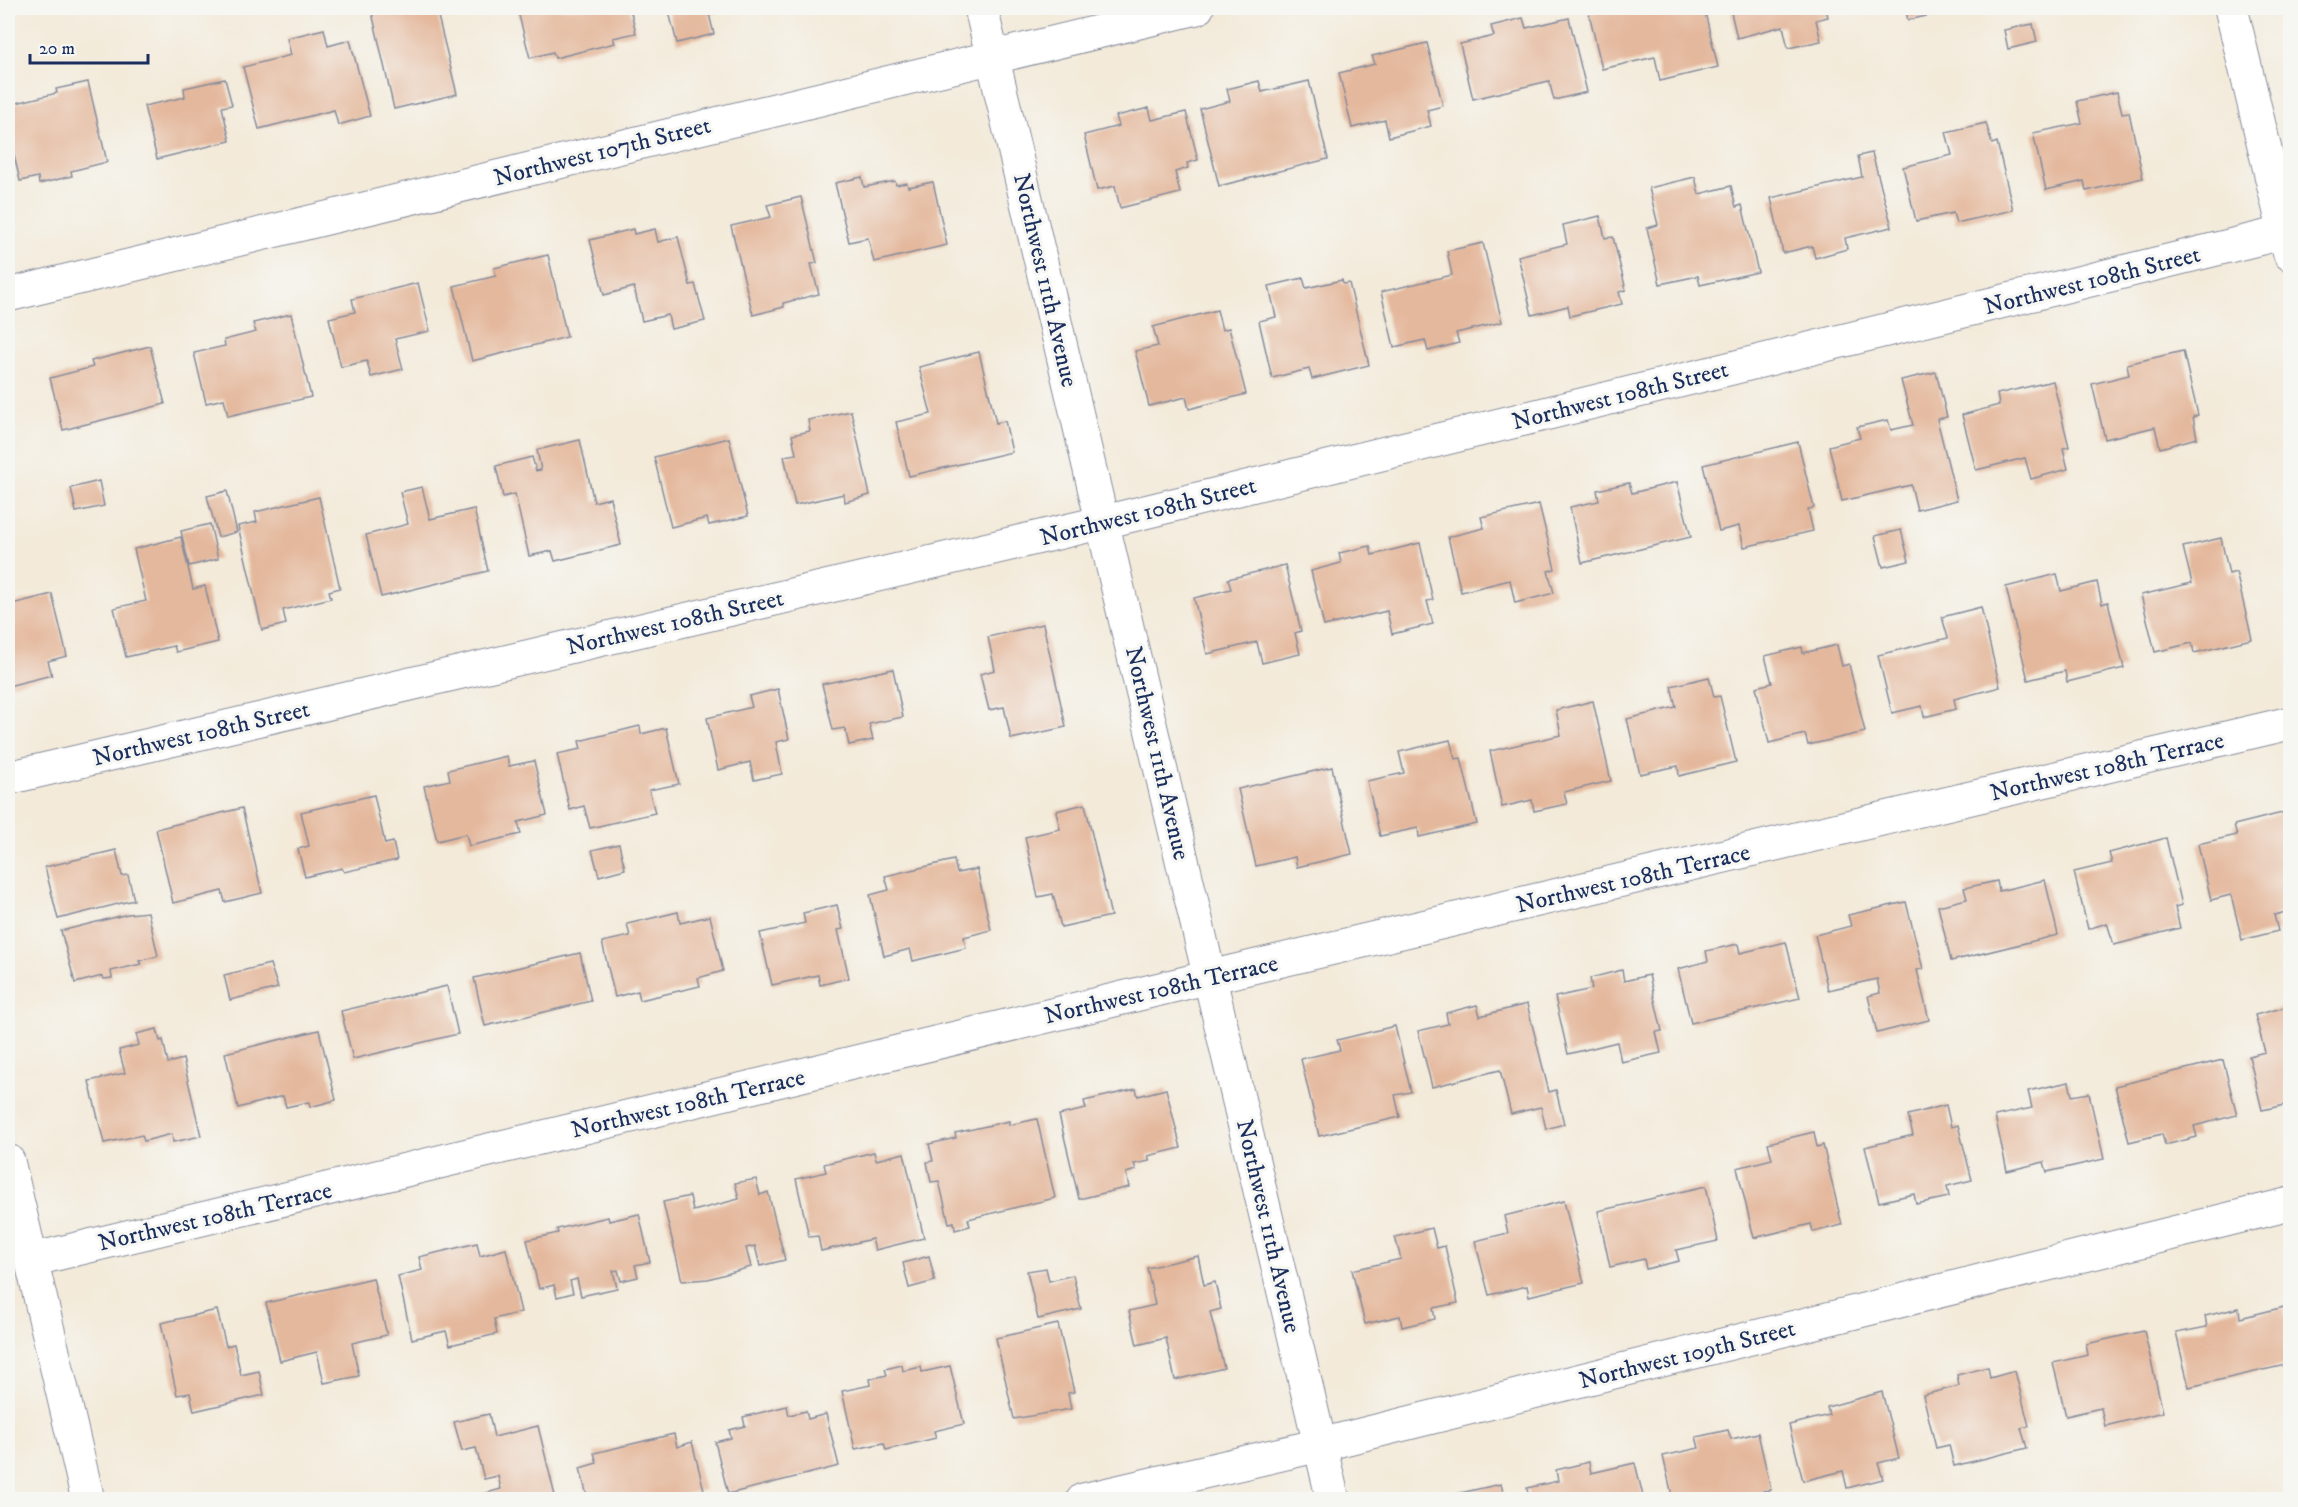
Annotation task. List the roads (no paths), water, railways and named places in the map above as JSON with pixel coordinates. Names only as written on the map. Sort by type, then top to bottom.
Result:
[{"type":"street","name":"Northwest 11th Avenue","points":[[981,8],[1333,1500]]},
{"type":"street","name":"Northwest 107th Street","points":[[8,295],[1197,8]]},
{"type":"street","points":[[2230,8],[2289,239]]},
{"type":"street","name":"Northwest 108th Street","points":[[8,778],[1104,522],[2289,239]]},
{"type":"street","name":"Northwest 108th Terrace","points":[[32,1260],[1210,977],[2290,723]]},
{"type":"street","points":[[8,1161],[88,1500]]},
{"type":"street","name":"Northwest 109th Street","points":[[1083,1500],[1320,1445],[2290,1204]]}]
